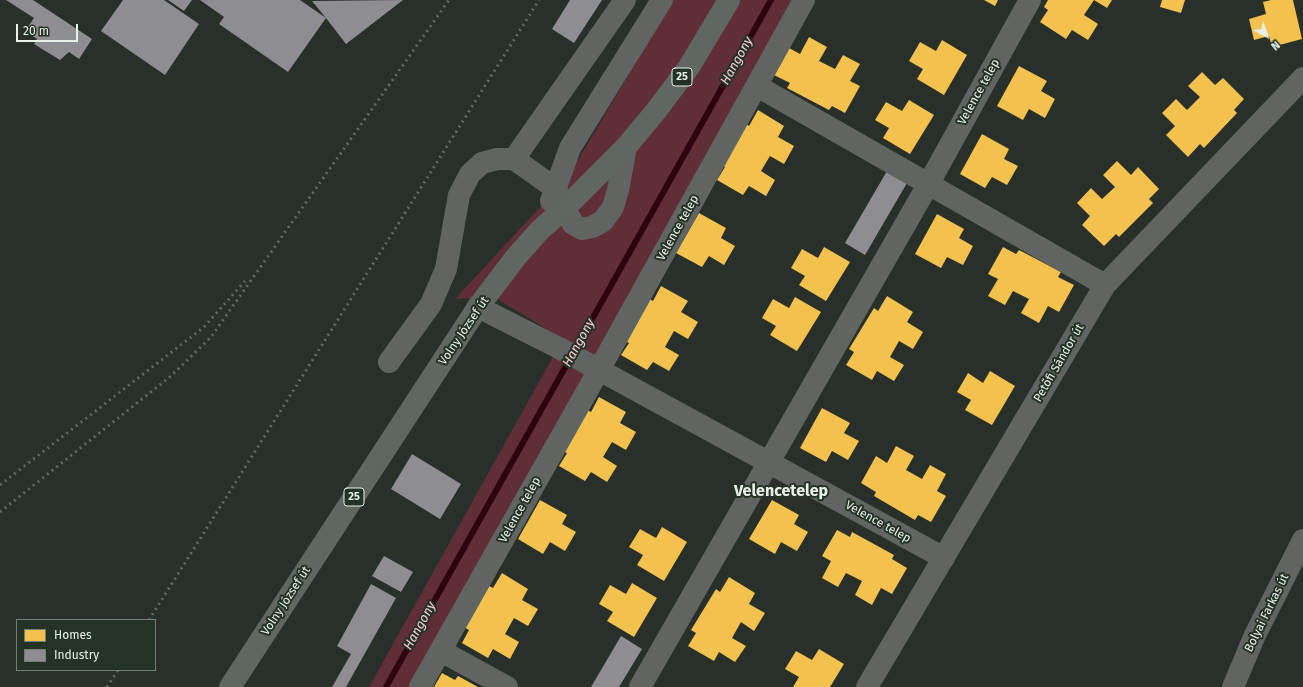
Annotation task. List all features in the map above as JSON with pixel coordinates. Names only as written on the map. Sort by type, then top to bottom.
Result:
[{"type":"main road","name":"Volny József út","points":[[230,687],[478,307],[516,257],[540,230],[565,208],[626,147],[673,90],[689,67],[730,0]]},
{"type":"street","points":[[514,159],[625,0]]},
{"type":"street","points":[[540,230],[570,148],[662,0]]},
{"type":"street","name":"Velence telep","points":[[420,687],[592,366],[757,86],[804,0]]},
{"type":"street","name":"Velence telep","points":[[640,687],[929,184],[1030,0]]},
{"type":"street","name":"Petőfi Sándor út","points":[[867,687],[1105,285],[1303,78]]},
{"type":"street","points":[[757,86],[1105,285]]},
{"type":"street","points":[[389,362],[431,304],[446,270],[459,195],[470,174],[482,163],[497,159],[514,159],[556,189],[573,224],[582,229],[592,227],[603,221],[613,207],[618,190],[626,147]]},
{"type":"street","points":[[478,307],[592,366]]},
{"type":"street","name":"Velence telep","points":[[592,366],[944,558]]},
{"type":"street","name":"Bolyai Farkas út","points":[[1233,687],[1255,635],[1303,540]]},
{"type":"street","points":[[441,650],[507,687]]},
{"type":"shaded area","points":[[673,0],[806,0],[431,687],[369,687],[563,339],[494,297],[455,299],[568,177]]},
{"type":"building: Homes","points":[[984,0],[998,0],[995,6]]},
{"type":"building: Homes","points":[[1048,0],[1094,0],[1084,15],[1098,24],[1088,40],[1072,30],[1066,39],[1040,22],[1048,10],[1044,7]]},
{"type":"building: Homes","points":[[1094,0],[1112,0],[1107,8]]},
{"type":"building: Homes","points":[[1162,0],[1185,0],[1181,13],[1160,7]]},
{"type":"building: Homes","points":[[1271,0],[1293,0],[1302,39],[1272,47],[1269,36],[1254,40],[1249,19],[1266,14],[1263,2]]},
{"type":"building: Homes","points":[[809,37],[827,47],[819,61],[835,69],[843,55],[860,64],[850,81],[860,86],[845,113],[832,106],[829,110],[787,88],[790,83],[774,75],[789,48],[800,54]]},
{"type":"building: Homes","points":[[942,40],[967,55],[944,95],[917,79],[923,69],[909,61],[920,42],[936,51]]},
{"type":"building: Homes","points":[[1019,66],[1047,81],[1041,91],[1055,99],[1045,118],[1029,109],[1023,120],[997,106]]},
{"type":"building: Homes","points":[[1202,72],[1215,85],[1223,78],[1244,99],[1234,110],[1237,113],[1204,148],[1200,144],[1188,157],[1166,135],[1175,126],[1162,113],[1176,99],[1187,110],[1200,97],[1188,86]]},
{"type":"building: Homes","points":[[909,100],[934,115],[910,154],[883,138],[889,128],[875,120],[886,102],[902,111]]},
{"type":"building: Homes","points":[[758,110],[784,126],[778,137],[794,146],[784,164],[770,156],[761,171],[775,180],[766,196],[749,186],[743,195],[717,180],[725,167],[720,165],[745,123],[749,126]]},
{"type":"building: Homes","points":[[982,134],[1009,149],[1004,159],[1018,166],[1007,185],[992,177],[985,188],[960,174]]},
{"type":"building: Homes","points":[[1117,161],[1131,175],[1138,167],[1159,189],[1149,199],[1153,203],[1119,237],[1116,234],[1104,246],[1082,225],[1090,216],[1077,203],[1091,188],[1102,199],[1115,187],[1103,175]]},
{"type":"building: Homes","points":[[699,213],[726,228],[721,238],[735,246],[724,265],[709,256],[702,267],[676,253]]},
{"type":"building: Homes","points":[[937,214],[964,229],[959,238],[973,246],[963,265],[947,257],[941,268],[915,254]]},
{"type":"building: Homes","points":[[824,247],[850,262],[826,301],[799,285],[805,276],[791,268],[802,249],[818,258]]},
{"type":"building: Homes","points":[[1003,247],[1016,254],[1019,250],[1061,272],[1058,277],[1074,285],[1059,312],[1048,306],[1039,323],[1021,313],[1029,299],[1013,291],[1005,305],[988,296],[998,279],[988,274]]},
{"type":"building: Homes","points":[[661,286],[688,301],[681,312],[698,322],[688,339],[674,331],[665,347],[679,355],[669,371],[653,362],[647,370],[621,355],[629,343],[624,340],[648,298],[653,301]]},
{"type":"building: Homes","points":[[887,296],[913,312],[907,322],[923,332],[913,349],[899,341],[890,357],[904,365],[894,381],[877,371],[872,380],[846,365],[854,352],[849,349],[874,308],[878,311]]},
{"type":"building: Homes","points":[[795,297],[821,312],[797,351],[770,335],[776,326],[762,318],[773,299],[789,308]]},
{"type":"building: Homes","points":[[990,371],[1015,386],[992,425],[965,410],[971,400],[957,392],[968,373],[983,383]]},
{"type":"building: Homes","points":[[599,397],[626,412],[620,423],[636,432],[626,450],[612,442],[603,457],[617,466],[607,482],[591,472],[585,481],[559,466],[567,453],[562,451],[586,409],[591,412]]},
{"type":"building: Homes","points":[[822,408],[850,423],[844,433],[859,441],[848,460],[832,451],[826,462],[800,448]]},
{"type":"building: Homes","points":[[896,446],[914,456],[906,470],[922,479],[930,465],[946,474],[937,491],[946,496],[931,522],[918,515],[915,520],[874,496],[876,492],[861,483],[876,456],[887,463]]},
{"type":"building: Homes","points":[[540,500],[567,515],[562,524],[576,532],[565,551],[550,542],[543,554],[518,539]]},
{"type":"building: Homes","points":[[772,500],[799,515],[794,524],[808,532],[797,551],[781,542],[775,554],[749,539]]},
{"type":"building: Homes","points":[[662,527],[687,542],[664,581],[637,565],[643,555],[629,547],[640,529],[656,538]]},
{"type":"building: Homes","points":[[837,530],[850,537],[852,532],[894,555],[892,559],[907,568],[892,594],[881,588],[872,605],[855,595],[862,581],[846,573],[838,587],[822,578],[831,561],[822,556]]},
{"type":"building: Homes","points":[[502,573],[528,589],[522,600],[538,609],[528,626],[514,618],[505,634],[519,642],[510,659],[493,649],[488,658],[462,643],[469,630],[464,627],[489,586],[493,588]]},
{"type":"building: Homes","points":[[729,577],[755,593],[749,604],[765,613],[754,631],[741,622],[732,638],[746,646],[735,662],[719,652],[714,661],[688,646],[696,633],[691,630],[716,589],[720,592]]},
{"type":"building: Homes","points":[[632,583],[657,598],[634,637],[607,621],[613,612],[599,604],[610,585],[626,594]]},
{"type":"building: Homes","points":[[819,649],[844,664],[830,687],[793,687],[799,677],[785,669],[796,651],[812,660]]},
{"type":"building: Homes","points":[[442,673],[455,680],[458,676],[478,687],[434,687]]},
{"type":"building: Industry","points":[[6,0],[33,0],[92,39],[79,59],[69,52],[60,60],[34,44],[37,39],[25,31],[34,18]]},
{"type":"building: Industry","points":[[123,0],[164,0],[199,24],[165,75],[101,31]]},
{"type":"building: Industry","points":[[168,0],[192,0],[184,11]]},
{"type":"building: Industry","points":[[200,0],[300,0],[326,18],[288,72],[219,24],[224,17]]},
{"type":"building: Industry","points":[[403,0],[346,44],[312,1]]},
{"type":"building: Industry","points":[[570,0],[602,0],[574,43],[552,29]]},
{"type":"building: Industry","points":[[887,171],[907,183],[865,255],[845,243]]},
{"type":"building: Industry","points":[[412,454],[461,484],[440,519],[391,489]]},
{"type":"building: Industry","points":[[384,556],[413,572],[401,592],[372,576]]},
{"type":"building: Industry","points":[[371,584],[396,598],[346,687],[332,687],[351,654],[337,646]]},
{"type":"building: Industry","points":[[621,636],[642,649],[619,687],[591,687]]},
{"type":"waterway","name":"Hangony","points":[[386,687],[771,0]]},
{"type":"railway","points":[[0,512],[171,376],[211,337],[449,0]]},
{"type":"railway","points":[[150,619],[539,0]]},
{"type":"railway","points":[[0,485],[204,327],[245,281]]},
{"type":"railway","points":[[107,687],[117,671]]},
{"type":"district","name":"Velencetelep","points":[[781,492]]}]
